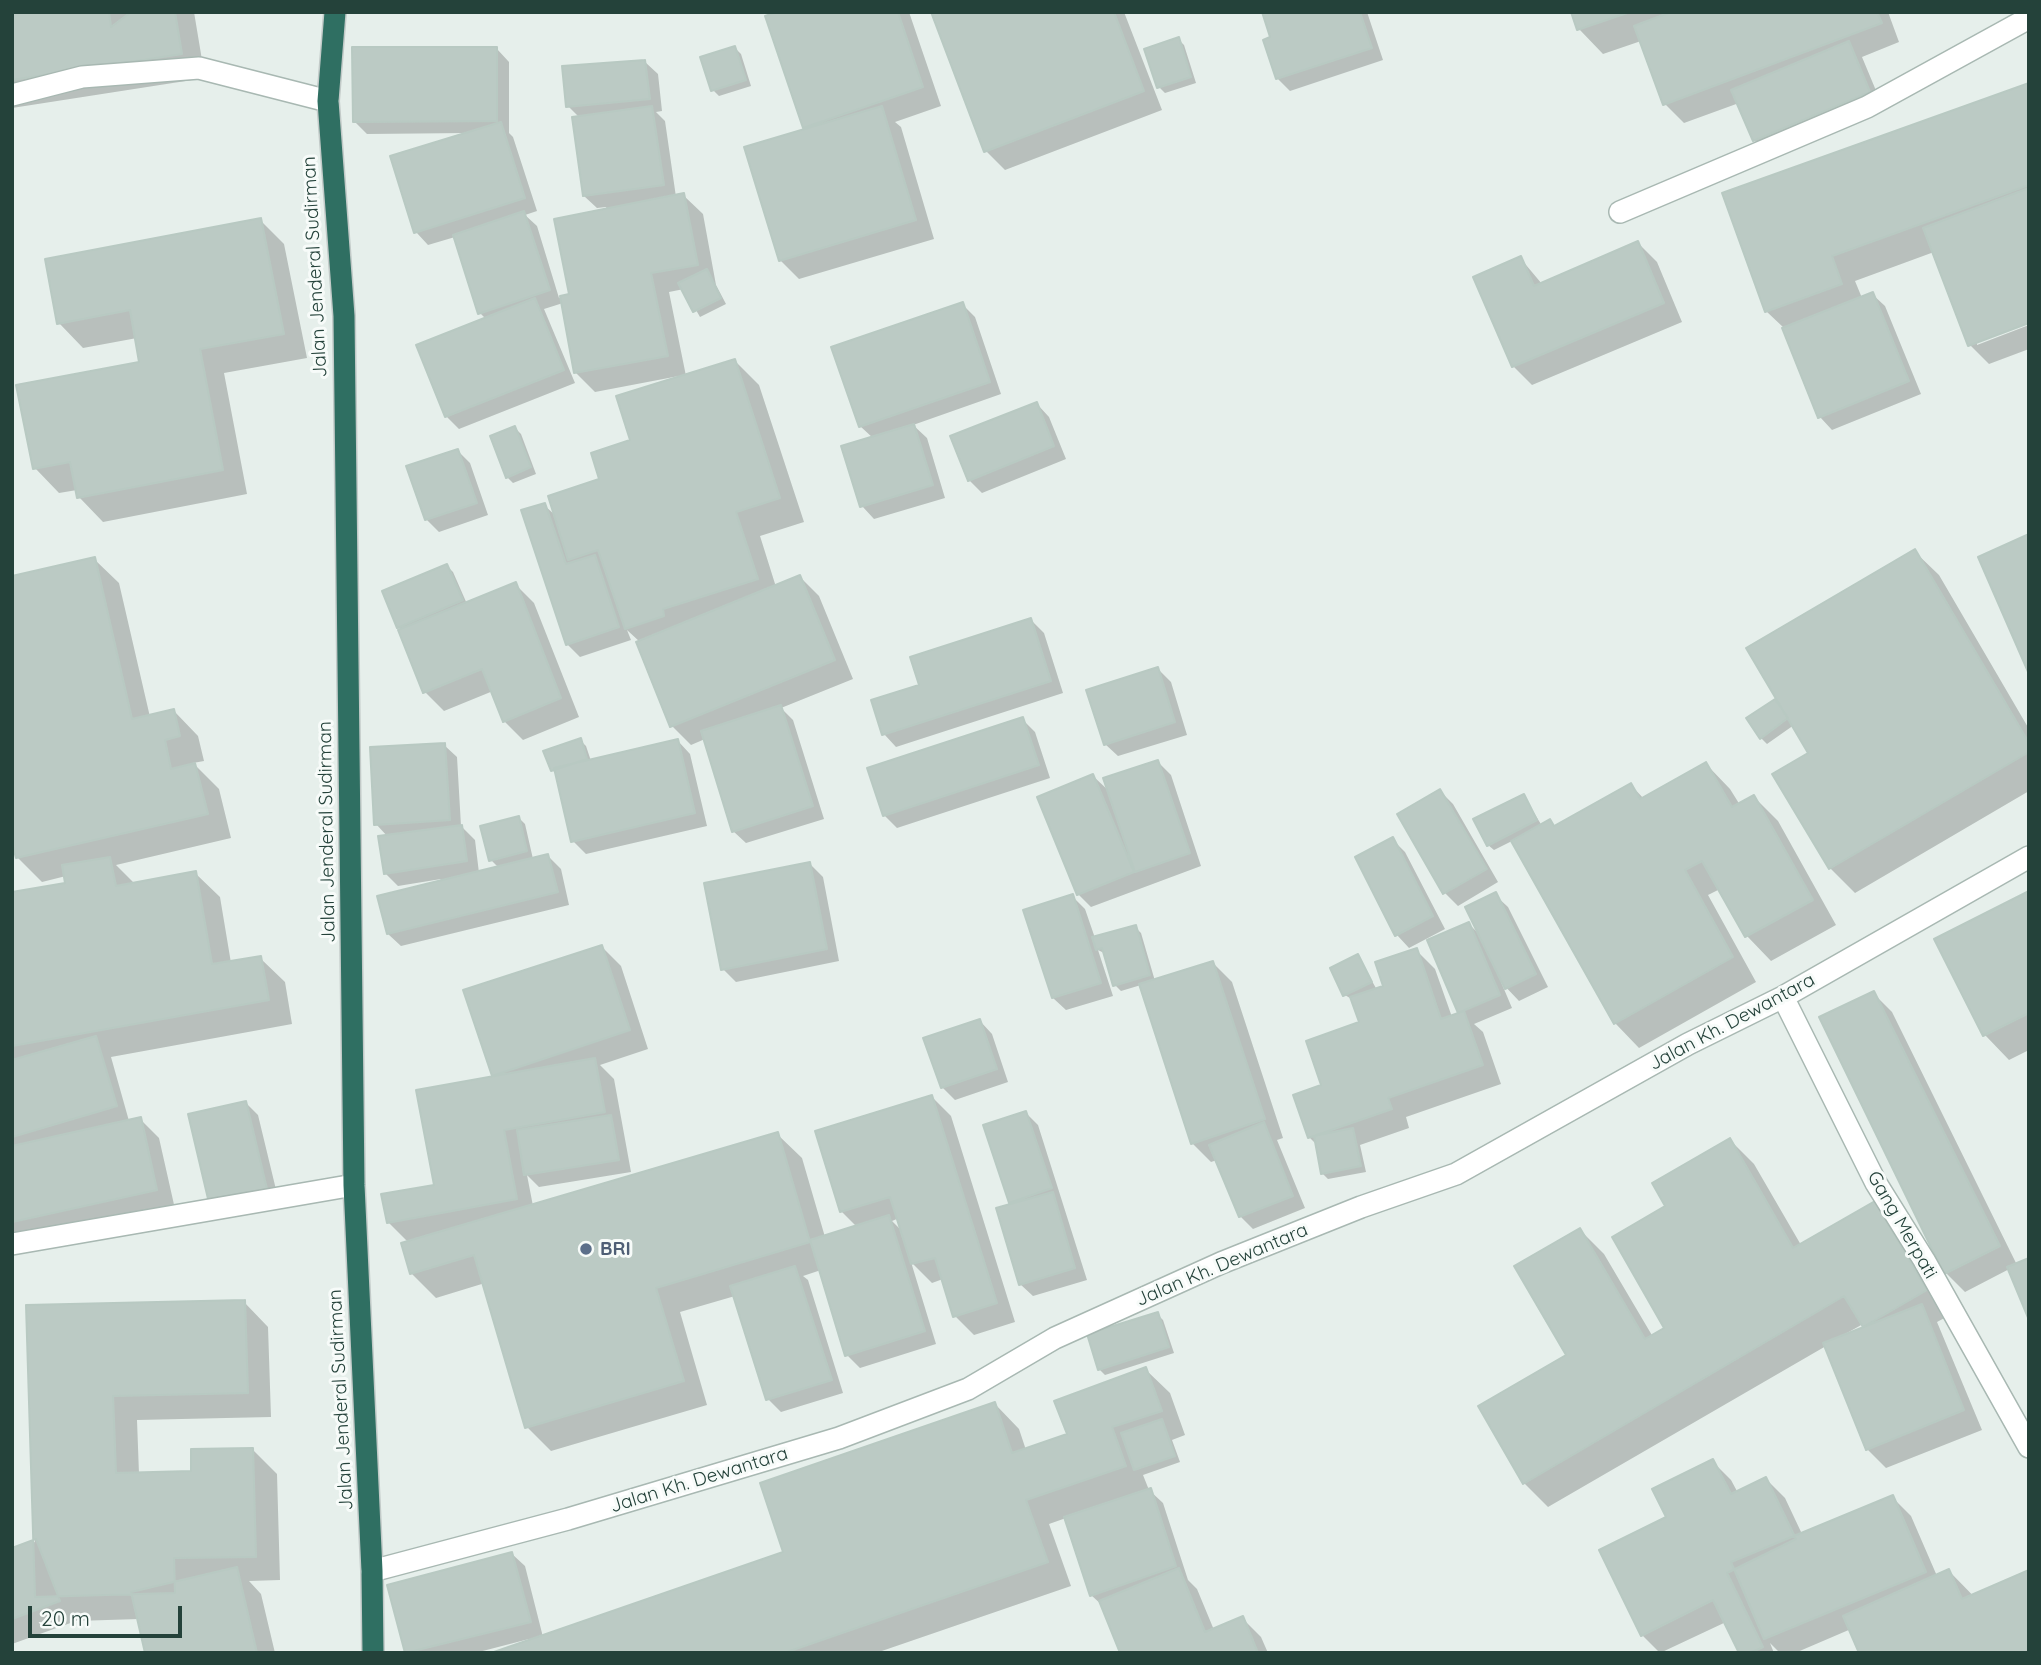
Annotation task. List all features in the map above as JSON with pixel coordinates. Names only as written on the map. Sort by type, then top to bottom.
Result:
[{"type":"highway","name":"Jalan Jenderal Sudirman","points":[[335,12],[328,101],[344,316],[354,1185],[372,1571],[373,1653]]},
{"type":"street","points":[[1620,212],[1867,107],[2029,18]]},
{"type":"street","points":[[12,95],[82,77],[198,68],[328,101]]},
{"type":"street","name":"Jalan Kh. Dewantara","points":[[372,1571],[568,1519],[839,1438],[968,1388],[1055,1338],[1221,1263],[1361,1207],[1456,1174],[1688,1044],[1783,997],[2029,857]]},
{"type":"street","name":"Gang Merpati","points":[[1783,997],[1876,1183],[1924,1260],[2029,1447]]},
{"type":"street","points":[[12,1244],[354,1185]]},
{"type":"building","points":[[12,12],[109,12],[111,27],[131,12],[175,12],[182,54],[12,80]]},
{"type":"building","points":[[777,12],[898,12],[923,87],[803,128],[765,16]]},
{"type":"building","points":[[931,12],[1114,12],[1144,91],[984,152]]},
{"type":"building","points":[[1262,12],[1360,12],[1372,48],[1276,79],[1263,40],[1270,37]]},
{"type":"building","points":[[1571,12],[1630,12],[1577,30]]},
{"type":"building","points":[[1671,12],[1877,12],[1882,23],[1663,105],[1634,26]]},
{"type":"building","points":[[1179,37],[1191,77],[1157,88],[1144,49]]},
{"type":"building","points":[[1849,41],[1870,92],[1753,141],[1731,90]]},
{"type":"building","points":[[735,46],[746,80],[711,91],[700,57]]},
{"type":"building","points":[[352,47],[497,47],[497,121],[353,122]]},
{"type":"building","points":[[645,60],[650,99],[566,107],[562,66]]},
{"type":"building","points":[[2029,83],[2029,185],[1832,256],[1842,284],[1765,312],[1722,193]]},
{"type":"building","points":[[652,106],[664,185],[583,196],[572,117]]},
{"type":"building","points":[[882,106],[916,220],[779,261],[744,147]]},
{"type":"building","points":[[501,122],[525,198],[414,233],[390,156]]},
{"type":"building","points":[[2029,188],[2029,323],[1968,346],[1923,228]]},
{"type":"building","points":[[684,193],[698,265],[651,273],[668,356],[574,373],[560,296],[569,294],[554,219]]},
{"type":"building","points":[[524,211],[550,290],[478,314],[453,235]]},
{"type":"building","points":[[261,218],[284,334],[200,349],[223,470],[77,498],[70,462],[33,469],[16,385],[139,362],[130,310],[57,324],[45,259]]},
{"type":"building","points":[[1638,241],[1664,303],[1512,367],[1473,277],[1521,256],[1534,286]]},
{"type":"building","points":[[707,269],[721,298],[693,312],[678,283]]},
{"type":"building","points":[[1873,292],[1909,381],[1818,418],[1782,328]]},
{"type":"building","points":[[535,298],[564,370],[445,417],[416,345]]},
{"type":"building","points":[[963,302],[990,382],[859,427],[831,347]]},
{"type":"building","points":[[735,359],[780,498],[736,512],[758,579],[663,609],[664,616],[625,629],[598,550],[568,560],[548,496],[599,479],[591,453],[630,440],[616,396]]},
{"type":"building","points":[[1037,402],[1054,446],[968,481],[950,436]]},
{"type":"building","points":[[914,424],[933,485],[860,507],[841,446]]},
{"type":"building","points":[[515,426],[531,467],[506,478],[490,436]]},
{"type":"building","points":[[458,449],[477,503],[425,520],[406,466]]},
{"type":"building","points":[[545,503],[566,564],[595,555],[619,627],[566,645],[521,510]]},
{"type":"building","points":[[2029,534],[2029,674],[1978,557]]},
{"type":"building","points":[[1915,549],[2029,743],[2029,752],[1829,869],[1772,774],[1808,753],[1746,648]]},
{"type":"building","points":[[95,557],[132,719],[174,709],[180,736],[165,740],[171,769],[195,763],[208,814],[16,858],[12,844],[12,576]]},
{"type":"building","points":[[447,564],[463,600],[397,628],[382,591]]},
{"type":"building","points":[[800,575],[835,660],[670,727],[636,642]]},
{"type":"building","points":[[516,582],[561,698],[503,722],[482,669],[423,693],[398,630]]},
{"type":"building","points":[[1031,618],[1051,681],[882,735],[871,700],[919,685],[910,657]]},
{"type":"building","points":[[1158,667],[1175,722],[1104,745],[1086,690]]},
{"type":"building","points":[[1775,699],[1788,718],[1760,739],[1746,718]]},
{"type":"building","points":[[781,705],[813,806],[732,832],[701,731]]},
{"type":"building","points":[[1023,717],[1039,765],[883,816],[867,768]]},
{"type":"building","points":[[581,738],[587,759],[551,771],[543,751]]},
{"type":"building","points":[[678,739],[695,813],[571,842],[554,768]]},
{"type":"building","points":[[445,743],[450,820],[374,825],[370,747]]},
{"type":"building","points":[[1158,760],[1190,853],[1135,872],[1103,778]]},
{"type":"building","points":[[1706,762],[1732,807],[1754,795],[1813,900],[1745,937],[1702,861],[1685,870],[1733,957],[1614,1024],[1511,841],[1550,819],[1554,826],[1631,783],[1640,799]]},
{"type":"building","points":[[1093,774],[1134,872],[1077,895],[1037,797]]},
{"type":"building","points":[[1440,789],[1487,869],[1443,894],[1397,814]]},
{"type":"building","points":[[1524,794],[1537,820],[1487,846],[1473,819]]},
{"type":"building","points":[[519,816],[527,851],[489,861],[480,826]]},
{"type":"building","points":[[462,825],[467,861],[384,874],[378,836]]},
{"type":"building","points":[[1393,837],[1433,916],[1395,936],[1355,857]]},
{"type":"building","points":[[548,854],[558,892],[387,934],[377,896]]},
{"type":"building","points":[[110,857],[116,886],[196,871],[212,964],[261,956],[269,1000],[12,1046],[12,892],[65,883],[62,865]]},
{"type":"building","points":[[810,862],[827,949],[721,970],[704,883]]},
{"type":"building","points":[[2029,891],[2029,1013],[1983,1036],[1934,939]]},
{"type":"building","points":[[1496,892],[1536,974],[1505,989],[1465,907]]},
{"type":"building","points":[[1073,894],[1101,983],[1052,998],[1023,910]]},
{"type":"building","points":[[1469,922],[1500,995],[1458,1013],[1427,940]]},
{"type":"building","points":[[1136,925],[1150,975],[1113,986],[1102,948],[1096,950],[1092,937]]},
{"type":"building","points":[[602,945],[630,1030],[492,1076],[463,990]]},
{"type":"building","points":[[1417,948],[1441,1019],[1464,1011],[1483,1065],[1388,1098],[1392,1109],[1308,1138],[1293,1095],[1321,1085],[1306,1041],[1359,1022],[1350,997],[1383,986],[1375,962]]},
{"type":"building","points":[[1358,954],[1372,982],[1343,996],[1330,968]]},
{"type":"building","points":[[1213,961],[1265,1119],[1191,1144],[1139,984]]},
{"type":"building","points":[[1874,991],[2000,1246],[1944,1274],[1819,1017]]},
{"type":"building","points":[[980,1019],[997,1069],[941,1088],[923,1038]]},
{"type":"building","points":[[96,1036],[117,1106],[12,1137],[12,1060]]},
{"type":"building","points":[[595,1058],[605,1112],[504,1130],[517,1199],[387,1223],[381,1194],[434,1185],[416,1090]]},
{"type":"building","points":[[932,1095],[997,1303],[953,1317],[935,1258],[911,1264],[890,1197],[840,1212],[815,1131]]},
{"type":"building","points":[[246,1101],[267,1189],[209,1203],[188,1114]]},
{"type":"building","points":[[1026,1111],[1052,1188],[1009,1203],[983,1125]]},
{"type":"building","points":[[611,1115],[619,1160],[524,1175],[517,1130]]},
{"type":"building","points":[[141,1117],[157,1190],[12,1222],[12,1146]]},
{"type":"building","points":[[1264,1122],[1293,1196],[1239,1217],[1209,1145]]},
{"type":"building","points":[[1353,1128],[1361,1166],[1321,1174],[1314,1136]]},
{"type":"building","points":[[778,1132],[810,1242],[656,1288],[684,1381],[525,1428],[474,1255],[410,1274],[401,1243]]},
{"type":"building","points":[[1730,1138],[1793,1248],[1875,1201],[1927,1290],[1863,1327],[1844,1296],[1523,1484],[1478,1406],[1566,1355],[1514,1266],[1580,1228],[1645,1339],[1664,1328],[1612,1237],[1665,1206],[1652,1183]]},
{"type":"building","points":[[1053,1192],[1075,1268],[1019,1285],[996,1208]]},
{"type":"building","points":[[889,1215],[925,1331],[845,1356],[810,1240]]},
{"type":"building","points":[[2029,1258],[2029,1320],[2007,1267]]},
{"type":"building","points":[[795,1266],[832,1380],[766,1400],[730,1286]]},
{"type":"building","points":[[245,1300],[248,1393],[113,1396],[116,1473],[191,1471],[191,1449],[253,1448],[256,1557],[174,1558],[175,1593],[35,1597],[26,1305]]},
{"type":"building","points":[[1922,1304],[1964,1410],[1866,1450],[1823,1343]]},
{"type":"building","points":[[1158,1312],[1169,1347],[1098,1370],[1087,1334]]},
{"type":"building","points":[[1146,1367],[1162,1411],[1112,1427],[1126,1466],[1026,1500],[1048,1562],[784,1653],[491,1653],[783,1552],[760,1483],[995,1402],[1012,1453],[1067,1434],[1054,1401]]},
{"type":"building","points":[[1162,1419],[1175,1456],[1134,1470],[1121,1433]]},
{"type":"building","points":[[1713,1459],[1731,1494],[1766,1477],[1796,1539],[1727,1573],[1763,1647],[1750,1653],[1739,1653],[1713,1600],[1641,1636],[1599,1550],[1666,1517],[1652,1489]]},
{"type":"building","points":[[1151,1488],[1176,1566],[1090,1596],[1064,1517]]},
{"type":"building","points":[[1893,1495],[1926,1572],[1764,1639],[1731,1562]]},
{"type":"building","points":[[36,1539],[60,1601],[12,1619],[12,1548]]},
{"type":"building","points":[[512,1552],[531,1622],[405,1653],[387,1585]]},
{"type":"building","points":[[237,1567],[257,1653],[145,1653],[131,1592]]},
{"type":"building","points":[[1179,1568],[1205,1632],[1243,1616],[1258,1653],[1120,1653],[1099,1601]]},
{"type":"building","points":[[1949,1569],[1962,1599],[2029,1570],[2029,1653],[1859,1653],[1843,1616]]},
{"type":"place","name":"BRI","points":[[586,1249]]}]
